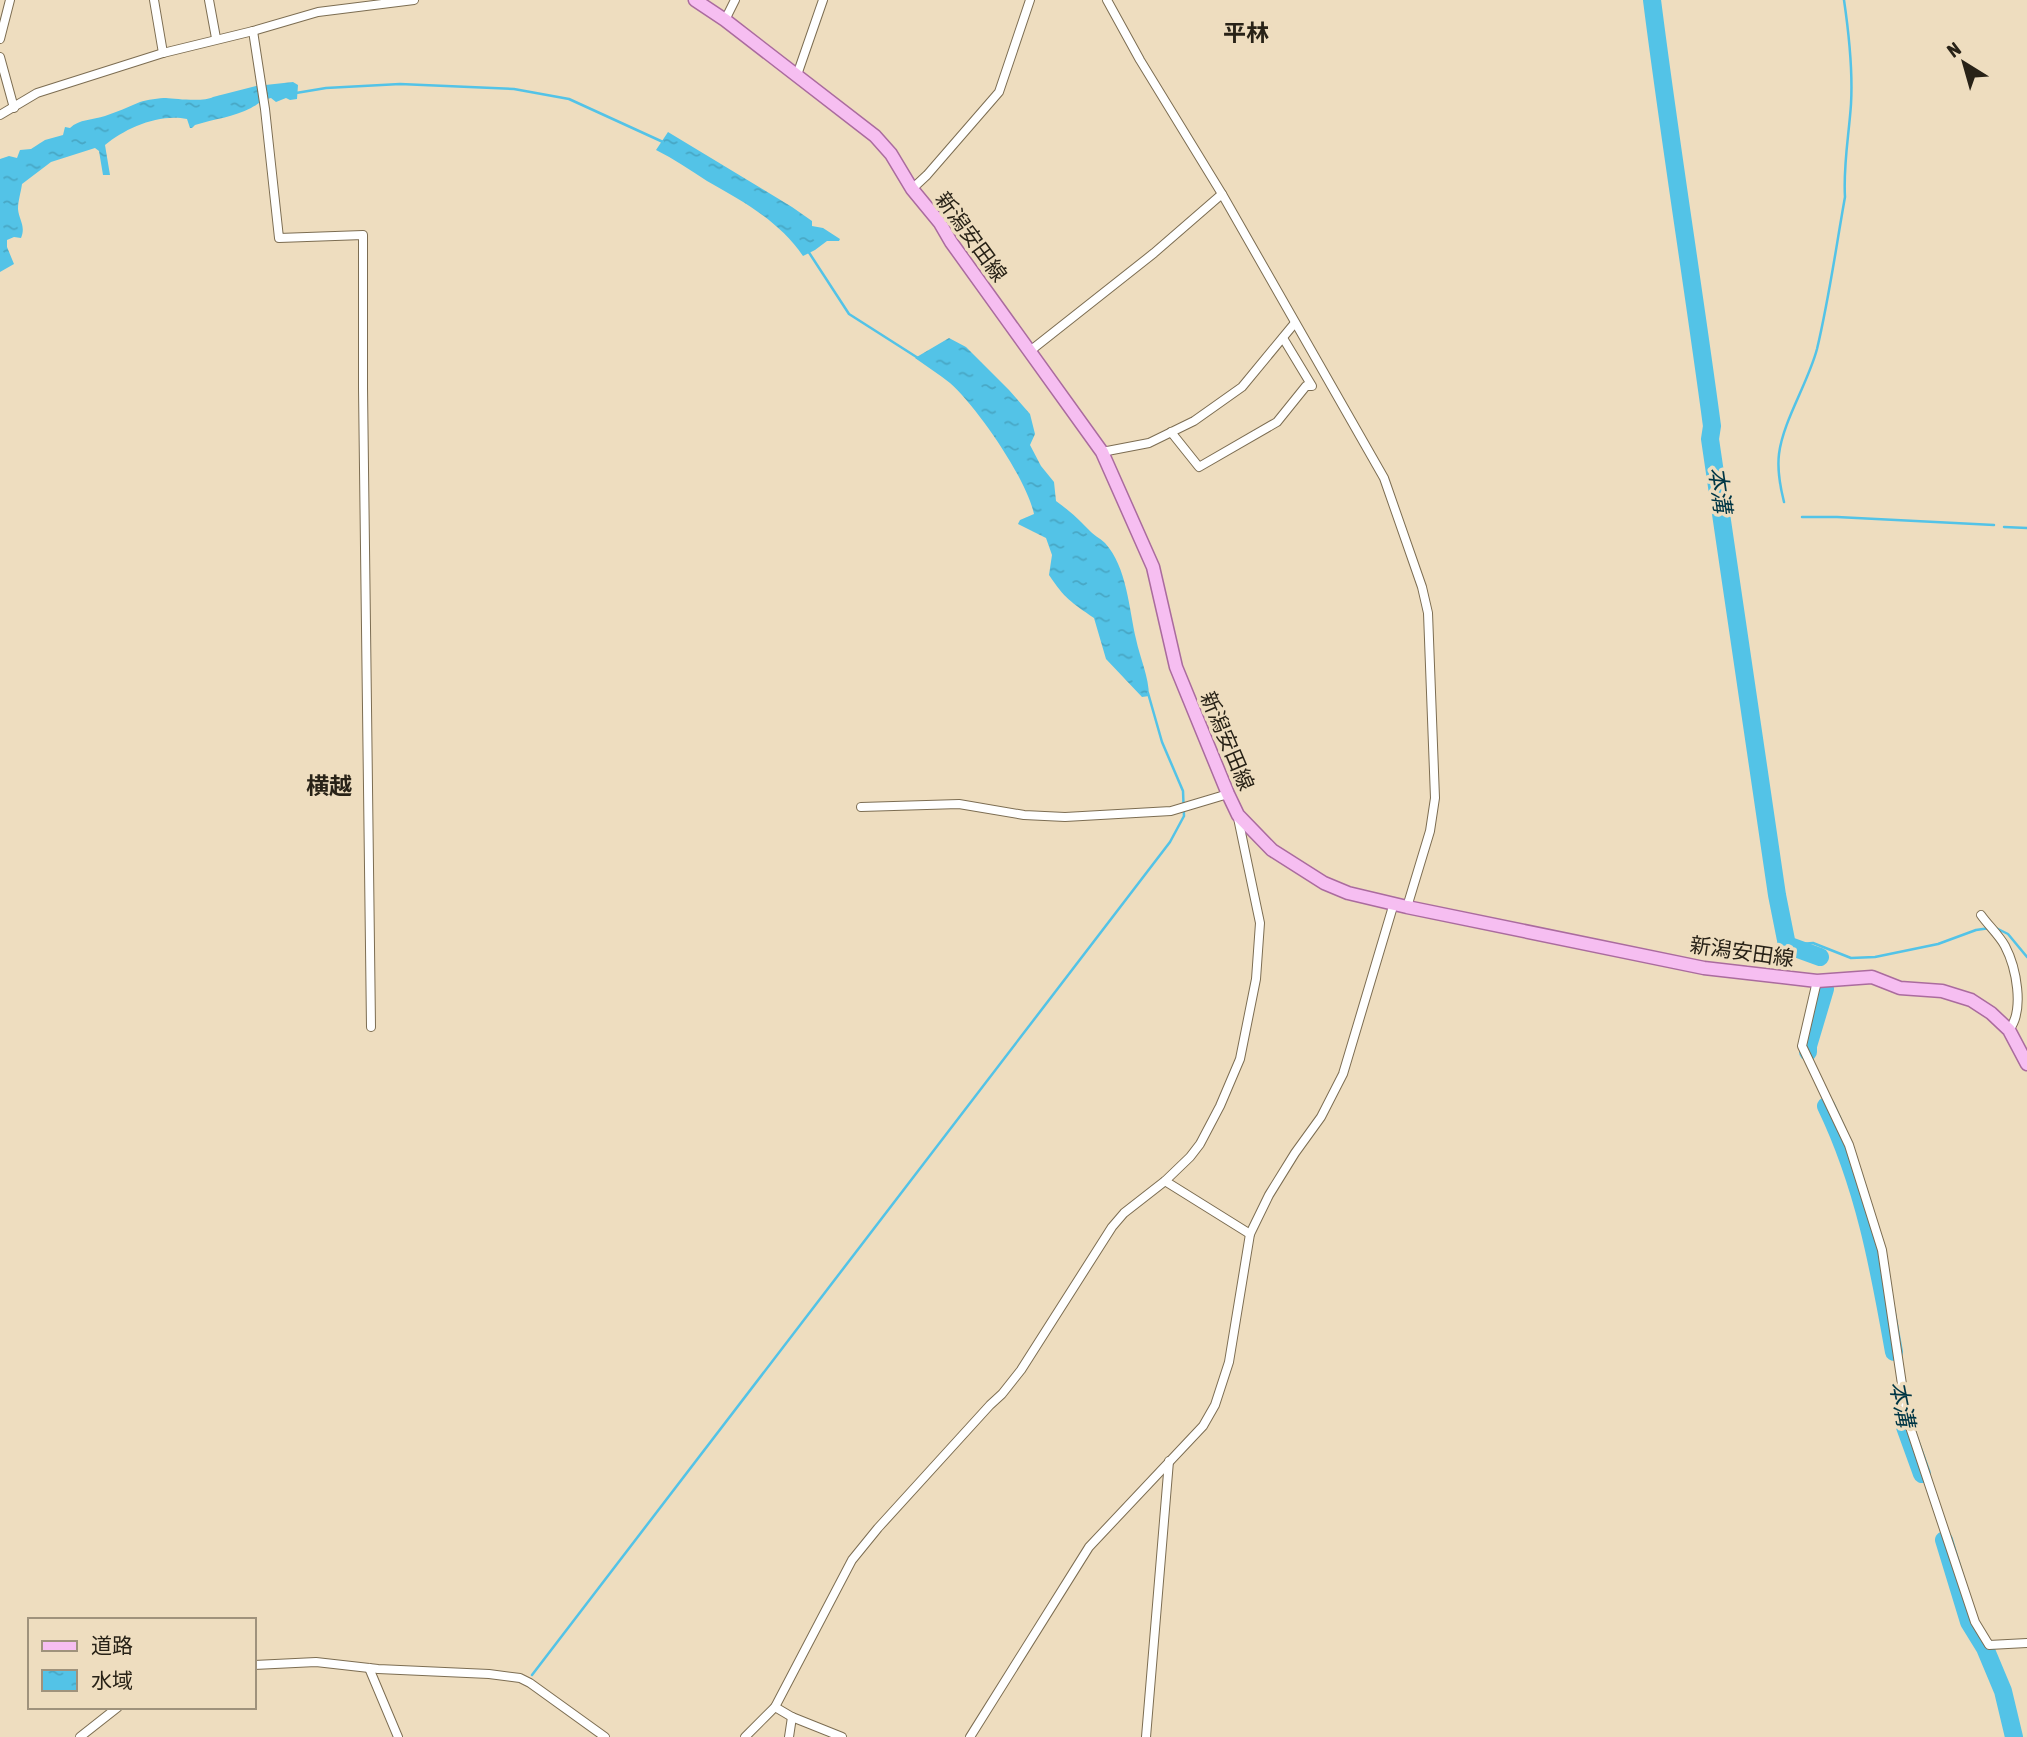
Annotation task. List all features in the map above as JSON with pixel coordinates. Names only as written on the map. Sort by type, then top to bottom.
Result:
[{"type":"main road","name":"新潟安田線","points":[[695,0],[875,136],[891,154],[912,190],[940,223],[1102,452],[1153,567],[1176,667],[1228,794],[1238,815],[1272,850],[1324,883],[1348,893],[1407,907],[1704,968],[1817,981],[1872,977],[1900,988],[1942,991],[1971,1000],[1991,1013],[2009,1030],[2027,1064]]},
{"type":"street","points":[[0,39],[10,0]]},
{"type":"street","points":[[154,0],[163,53]]},
{"type":"street","points":[[209,0],[216,38]]},
{"type":"street","points":[[0,115],[37,93],[216,38],[253,31],[318,12],[414,0]]},
{"type":"street","points":[[724,20],[735,0]]},
{"type":"street","points":[[797,75],[823,0]]},
{"type":"street","points":[[912,190],[999,92],[1030,0]]},
{"type":"street","points":[[1107,0],[1222,194],[1384,478],[1418,575],[1428,613],[1435,798],[1430,831],[1407,907]]},
{"type":"street","points":[[253,31],[261,76],[279,238],[363,235],[371,1027]]},
{"type":"street","points":[[0,57],[14,108]]},
{"type":"street","points":[[1030,351],[1222,194]]},
{"type":"street","points":[[1102,452],[1149,443],[1194,421],[1242,387],[1294,324]]},
{"type":"street","points":[[1171,432],[1199,467],[1276,422],[1306,386],[1312,386],[1283,338]]},
{"type":"street","points":[[861,807],[959,804],[1024,815],[1065,817],[1171,811],[1228,794]]},
{"type":"street","points":[[745,1737],[775,1707],[852,1560],[878,1528],[1002,1394],[1032,1353],[1112,1227],[1124,1213],[1165,1181],[1190,1157],[1208,1131],[1240,1059],[1256,979],[1260,923],[1238,815]]},
{"type":"street","points":[[970,1737],[1089,1547],[1202,1426],[1215,1405],[1228,1362],[1250,1234],[1269,1195],[1321,1117],[1343,1074],[1394,903]]},
{"type":"street","points":[[1981,915],[2005,946],[2019,991],[2015,1022],[2009,1030]]},
{"type":"street","points":[[1817,981],[1802,1046],[1849,1145],[1882,1250],[1907,1418],[1975,1622],[1989,1645],[2027,1643]]},
{"type":"street","points":[[1165,1181],[1250,1234]]},
{"type":"street","points":[[1146,1737],[1169,1461]]},
{"type":"street","points":[[256,1665],[316,1662],[520,1678],[605,1737]]},
{"type":"street","points":[[369,1668],[398,1737]]},
{"type":"street","points":[[775,1707],[792,1717],[842,1737]]},
{"type":"street","points":[[80,1737],[115,1709]]},
{"type":"street","points":[[789,1737],[792,1717]]},
{"type":"water","points":[[293,82],[298,85],[297,99],[286,98],[276,102],[271,98],[267,99],[244,111],[192,128],[187,119],[166,118],[143,123],[122,133],[105,145],[110,175],[103,175],[99,151],[95,148],[51,162],[22,184],[18,209],[23,226],[21,238],[7,240],[14,264],[0,272],[0,159],[9,156],[17,158],[20,150],[31,149],[45,140],[63,135],[65,127],[70,128],[82,121],[105,116],[143,101],[166,98],[204,99],[256,86]]},
{"type":"water","points":[[668,132],[792,207],[812,221],[812,226],[823,228],[840,239],[839,241],[827,241],[803,256],[783,232],[760,213],[656,150]]},
{"type":"water","points":[[949,338],[966,347],[1030,414],[1035,434],[1030,445],[1041,466],[1054,482],[1056,501],[1105,543],[1112,553],[1123,576],[1149,696],[1142,697],[1106,659],[1094,618],[1069,600],[1049,575],[1052,555],[1046,538],[1018,524],[1020,520],[1034,514],[1021,482],[1000,444],[961,394],[915,358]]},
{"type":"waterway","name":"本溝","points":[[1652,0],[1712,426],[1710,439],[1777,895],[1787,945],[1820,957]]},
{"type":"waterway","points":[[1784,502],[1778,466],[1781,441],[1817,349],[1845,197],[1851,78],[1844,0]]},
{"type":"waterway","points":[[296,93],[326,88],[400,84],[514,89],[569,99],[663,142]]},
{"type":"waterway","points":[[808,251],[849,314],[918,358]]},
{"type":"waterway","points":[[1802,517],[1994,525]]},
{"type":"waterway","points":[[2004,527],[2027,528]]},
{"type":"waterway","points":[[532,1675],[1170,842],[1184,816],[1183,791],[1162,742],[1148,693]]},
{"type":"waterway","points":[[1787,945],[1813,943],[1851,958],[1875,957],[1938,944],[1976,930],[1990,928]]},
{"type":"waterway","points":[[1996,928],[2008,934],[2027,957]]},
{"type":"waterway","name":"本溝","points":[[1808,1052],[1825,989]]},
{"type":"waterway","name":"本溝","points":[[1826,1106],[1851,1166],[1869,1227],[1894,1352]]},
{"type":"waterway","name":"本溝","points":[[1902,1403],[1905,1427],[1922,1474]]},
{"type":"waterway","name":"本溝","points":[[1944,1540],[1969,1622],[1985,1648],[2003,1691],[2014,1737]]},
{"type":"district","name":"平林","points":[[1246,33]]},
{"type":"district","name":"横越","points":[[329,786]]}]
